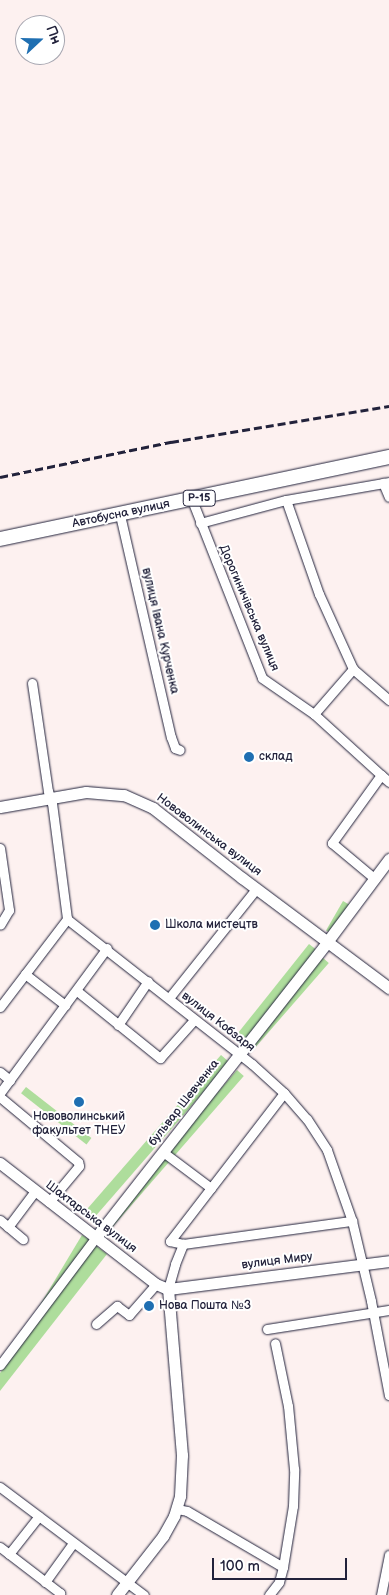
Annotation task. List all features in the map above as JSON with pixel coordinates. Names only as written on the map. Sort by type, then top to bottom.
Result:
[{"type":"main road","name":"Автобусна вулиця","points":[[0,539],[389,457]]},
{"type":"street","points":[[200,522],[286,500],[386,482],[389,497]]},
{"type":"street","name":"Дорогиничівська вулиця","points":[[192,500],[262,678],[314,714],[389,782]]},
{"type":"street","points":[[286,500],[319,594],[354,670],[389,700]]},
{"type":"street","name":"вулиця Івана Курченка","points":[[120,515],[171,737],[175,748],[180,750]]},
{"type":"street","points":[[314,714],[354,670]]},
{"type":"street","points":[[0,1007],[67,919],[32,683]]},
{"type":"street","points":[[375,879],[332,843],[381,775]]},
{"type":"street","name":"Нововолинська вулиця","points":[[0,808],[86,792],[124,795],[154,808],[256,889],[389,988]]},
{"type":"street","points":[[0,848],[9,910],[0,926]]},
{"type":"street","name":"бульвар Шевченка","points":[[0,1364],[96,1237],[240,1055],[389,860]]},
{"type":"street","points":[[169,998],[256,889]]},
{"type":"street","name":"вулиця Кобзаря","points":[[67,919],[108,948],[194,1020],[240,1055],[284,1093],[307,1119],[327,1150],[352,1221],[373,1312],[389,1395]]},
{"type":"street","points":[[50,1202],[79,1166],[78,1162],[0,1095],[108,948]]},
{"type":"street","points":[[25,974],[65,1005]]},
{"type":"street","points":[[118,1025],[148,981]]},
{"type":"street","points":[[77,991],[160,1058],[194,1020]]},
{"type":"street","points":[[0,1072],[10,1080]]},
{"type":"street","points":[[284,1093],[170,1241],[183,1244],[352,1221]]},
{"type":"street","points":[[163,1152],[211,1188]]},
{"type":"street","name":"Шахтарська вулиця","points":[[0,1164],[156,1284],[168,1288]]},
{"type":"street","points":[[8,1227],[35,1191]]},
{"type":"street","points":[[0,1220],[23,1239]]},
{"type":"street","points":[[116,1595],[163,1536],[177,1509],[181,1488],[182,1455],[168,1288],[183,1244]]},
{"type":"street","name":"вулиця Миру","points":[[168,1288],[389,1261]]},
{"type":"street","points":[[96,1324],[117,1306],[129,1315],[156,1284]]},
{"type":"street","points":[[267,1329],[389,1310]]},
{"type":"street","points":[[269,1595],[279,1582],[283,1567],[292,1506],[294,1469],[288,1406],[275,1343]]},
{"type":"street","points":[[1,1490],[39,1516],[144,1595]]},
{"type":"street","points":[[177,1509],[187,1511],[283,1567]]},
{"type":"street","points":[[9,1554],[39,1516]]},
{"type":"street","points":[[45,1582],[73,1543]]},
{"type":"street","points":[[0,1547],[60,1593],[59,1595]]},
{"type":"street","points":[[381,1595],[389,1554]]},
{"type":"green space","points":[[343,901],[350,905],[333,934],[326,930]]},
{"type":"green space","points":[[309,944],[318,951],[241,1044],[234,1038]]},
{"type":"green space","points":[[322,957],[329,963],[251,1052],[245,1046]]},
{"type":"green space","points":[[221,1055],[229,1062],[93,1219],[85,1212]]},
{"type":"green space","points":[[237,1070],[244,1076],[108,1232],[101,1226]]},
{"type":"green space","points":[[26,1087],[91,1138],[86,1144],[21,1093]]},
{"type":"green space","points":[[82,1235],[92,1241],[23,1357],[12,1351]]},
{"type":"green space","points":[[95,1245],[107,1254],[0,1391],[0,1373]]},
{"type":"railway","points":[[0,477],[171,442],[389,406]]},
{"type":"place","name":"склад","points":[[249,757]]},
{"type":"place","name":"Школа мистецтв","points":[[155,925]]},
{"type":"place","name":"Нововолинський факультет ТНЕУ","points":[[79,1102]]},
{"type":"place","name":"Нова Пошта №3","points":[[149,1306]]}]
